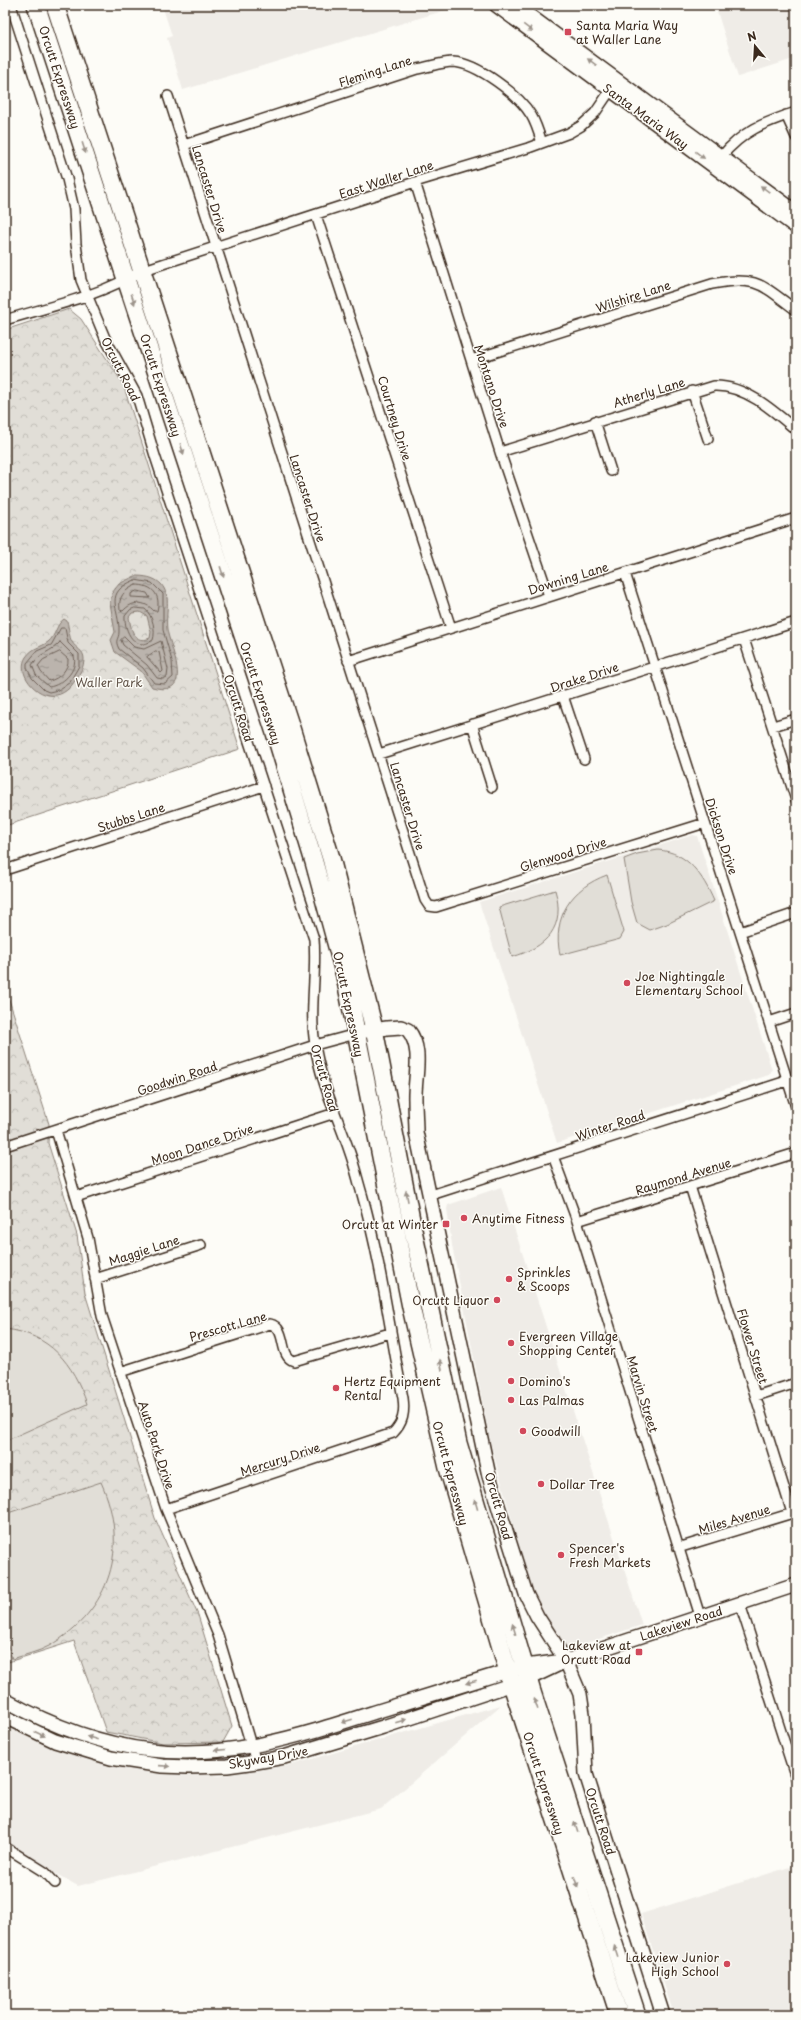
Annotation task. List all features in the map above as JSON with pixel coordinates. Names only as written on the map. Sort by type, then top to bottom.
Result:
[{"type":"highway","name":"Orcutt Expressway","points":[[36,5],[275,733],[307,839],[345,976],[412,1315],[448,1468],[510,1678],[619,2015]]},
{"type":"highway","name":"Orcutt Expressway","points":[[55,5],[291,728],[331,858],[374,1029],[450,1408],[482,1527],[527,1673],[637,2015]]},
{"type":"main road","name":"Santa Maria Way","points":[[496,5],[721,157],[796,212]]},
{"type":"main road","name":"Santa Maria Way","points":[[515,5],[614,85],[796,227]]},
{"type":"main road","name":"Orcutt Road","points":[[356,1034],[374,1029],[401,1027],[408,1030],[415,1042],[418,1054],[415,1100],[416,1132],[431,1195],[490,1476],[526,1594],[537,1616],[566,1661],[580,1694],[583,1714],[586,1774],[663,2015]]},
{"type":"main road","name":"Lakeview Road","points":[[527,1673],[796,1585]]},
{"type":"main road","name":"Skyway Drive","points":[[5,1700],[54,1724],[88,1737],[150,1750],[185,1751],[252,1747],[307,1734],[527,1673]]},
{"type":"main road","name":"Skyway Drive","points":[[5,1717],[55,1741],[111,1758],[162,1766],[227,1766],[284,1757],[320,1747],[510,1678]]},
{"type":"street","name":"Orcutt Road","points":[[10,5],[67,179],[74,209],[76,244],[81,280],[86,296],[105,338],[137,396],[152,446],[314,939],[316,964],[312,1024],[315,1045],[323,1078],[350,1153],[363,1196],[384,1293],[390,1333],[403,1398],[404,1415],[400,1426]]},
{"type":"street","name":"Fleming Lane","points":[[184,145],[417,69],[453,62],[476,68],[523,104],[536,124],[542,143]]},
{"type":"street","name":"East Waller Lane","points":[[5,320],[86,296],[127,280],[141,271],[415,182],[542,143],[569,133],[595,113],[614,85]]},
{"type":"street","name":"Lancaster Drive","points":[[168,96],[215,247],[379,754],[424,900],[428,906]]},
{"type":"street","points":[[721,157],[738,138],[749,131],[796,112]]},
{"type":"street","points":[[786,115],[796,137]]},
{"type":"street","name":"Montano Drive","points":[[415,182],[500,452],[549,596]]},
{"type":"street","name":"Courtney Drive","points":[[316,214],[451,628]]},
{"type":"street","name":"Wilshire Lane","points":[[471,360],[712,284],[734,280],[748,280],[760,284],[796,310]]},
{"type":"street","name":"Atherly Lane","points":[[500,452],[692,391],[714,386],[733,388],[744,393],[777,413],[796,430]]},
{"type":"street","points":[[692,391],[708,439]]},
{"type":"street","points":[[595,421],[611,471]]},
{"type":"street","name":"Downing Lane","points":[[348,661],[796,518]]},
{"type":"street","name":"Dickson Drive","points":[[625,572],[769,1022],[792,1079],[796,1107]]},
{"type":"street","name":"Drake Drive","points":[[379,754],[796,622]]},
{"type":"street","points":[[744,639],[796,800]]},
{"type":"street","points":[[563,696],[584,759]]},
{"type":"street","points":[[773,726],[796,719]]},
{"type":"street","points":[[472,724],[492,787]]},
{"type":"street","name":"Stubbs Lane","points":[[5,870],[264,786]]},
{"type":"street","name":"Glenwood Drive","points":[[428,906],[436,907],[705,822]]},
{"type":"street","points":[[740,932],[796,914]]},
{"type":"street","points":[[769,1022],[796,1013]]},
{"type":"street","name":"Goodwin Road","points":[[5,1146],[315,1045],[356,1034]]},
{"type":"street","name":"Winter Road","points":[[431,1195],[792,1079]]},
{"type":"street","name":"Moon Dance Drive","points":[[76,1197],[335,1113]]},
{"type":"street","name":"Auto Park Drive","points":[[56,1130],[88,1238],[102,1316],[166,1509],[218,1635],[256,1762]]},
{"type":"street","name":"Raymond Avenue","points":[[577,1221],[796,1153]]},
{"type":"street","name":"Marvin Street","points":[[553,1156],[577,1221],[700,1616]]},
{"type":"street","name":"Flower Street","points":[[690,1186],[794,1512]]},
{"type":"street","name":"Maggie Lane","points":[[95,1279],[201,1245]]},
{"type":"street","name":"Prescott Lane","points":[[120,1372],[270,1324],[276,1325],[280,1330],[288,1357],[294,1361],[390,1333]]},
{"type":"street","points":[[756,1396],[796,1383]]},
{"type":"street","name":"Mercury Drive","points":[[166,1509],[376,1440],[393,1433],[400,1426]]},
{"type":"street","name":"Miles Avenue","points":[[678,1548],[794,1512]]},
{"type":"street","points":[[740,1604],[796,1778]]},
{"type":"street","points":[[5,1847],[45,1872],[55,1883]]},
{"type":"shaded area","points":[[162,5],[459,6],[183,90],[167,38],[172,36]]},
{"type":"shaded area","points":[[715,5],[796,5],[796,58],[738,77]]},
{"type":"shaded area","points":[[693,835],[697,836],[772,1070],[769,1075],[557,1143],[479,902]]},
{"type":"shaded area","name":"Evergreen Village Shopping Center","points":[[501,1187],[642,1625],[568,1649],[543,1616],[532,1593],[490,1441],[452,1245],[447,1209],[448,1205]]},
{"type":"shaded area","points":[[501,1705],[381,1809],[78,1886],[5,1846],[5,1707],[62,1740],[163,1765],[218,1776],[291,1765]]},
{"type":"shaded area","name":"Lakeview Junior High School","points":[[796,1865],[796,2015],[674,2015],[641,1914]]},
{"type":"green space","name":"Waller Park","points":[[69,309],[81,319],[123,384],[240,749],[5,826],[5,330]]},
{"type":"green space","points":[[658,850],[678,855],[686,860],[699,874],[714,901],[667,924],[650,930],[637,923],[631,902],[624,859],[637,854]]},
{"type":"green space","points":[[607,875],[624,932],[620,939],[560,955],[558,941],[559,928],[562,916],[567,906],[574,896],[583,888]]},
{"type":"green space","points":[[555,890],[558,903],[558,915],[551,934],[535,948],[512,957],[499,907]]},
{"type":"green space","points":[[5,987],[49,1124],[48,1143],[77,1235],[85,1293],[155,1518],[198,1615],[232,1726],[223,1742],[163,1743],[106,1732],[74,1641],[5,1663]]},
{"type":"green space","points":[[5,1329],[21,1332],[35,1337],[58,1353],[75,1376],[87,1404],[5,1441]]},
{"type":"green space","points":[[101,1482],[110,1506],[114,1530],[114,1553],[109,1575],[100,1595],[87,1614],[70,1631],[45,1648],[12,1659],[5,1635],[5,1514]]},
{"type":"water","points":[[135,576],[142,576],[155,580],[161,584],[164,589],[167,600],[167,629],[177,669],[177,678],[174,685],[166,689],[152,687],[141,671],[115,652],[111,640],[115,632],[110,603],[112,593],[119,584]],"holes":[[[140,612],[147,616],[151,632],[150,638],[145,640],[137,638],[132,631],[129,617],[132,613]]]},
{"type":"water","points":[[64,619],[67,621],[72,642],[84,656],[82,670],[67,690],[57,695],[47,695],[30,683],[25,675],[23,666],[26,657],[34,649],[45,644],[53,637],[59,624]]},
{"type":"place","name":"Santa Maria Way at Waller Lane","points":[[568,32]]},
{"type":"place","name":"Joe Nightingale Elementary School","points":[[627,983]]},
{"type":"place","name":"Anytime Fitness","points":[[464,1218]]},
{"type":"place","name":"Orcutt at Winter","points":[[446,1224]]},
{"type":"place","name":"Sprinkles & Scoops","points":[[509,1279]]},
{"type":"place","name":"Orcutt Liquor","points":[[497,1300]]},
{"type":"place","name":"Evergreen Village Shopping Center","points":[[511,1343]]},
{"type":"place","name":"Domino's","points":[[511,1381]]},
{"type":"place","name":"Hertz Equipment Rental","points":[[336,1388]]},
{"type":"place","name":"Las Palmas","points":[[511,1400]]},
{"type":"place","name":"Goodwill","points":[[523,1431]]},
{"type":"place","name":"Dollar Tree","points":[[541,1484]]},
{"type":"place","name":"Spencer's Fresh Markets","points":[[561,1555]]},
{"type":"place","name":"Lakeview at Orcutt Road","points":[[639,1652]]},
{"type":"place","name":"Lakeview Junior High School","points":[[727,1964]]}]
